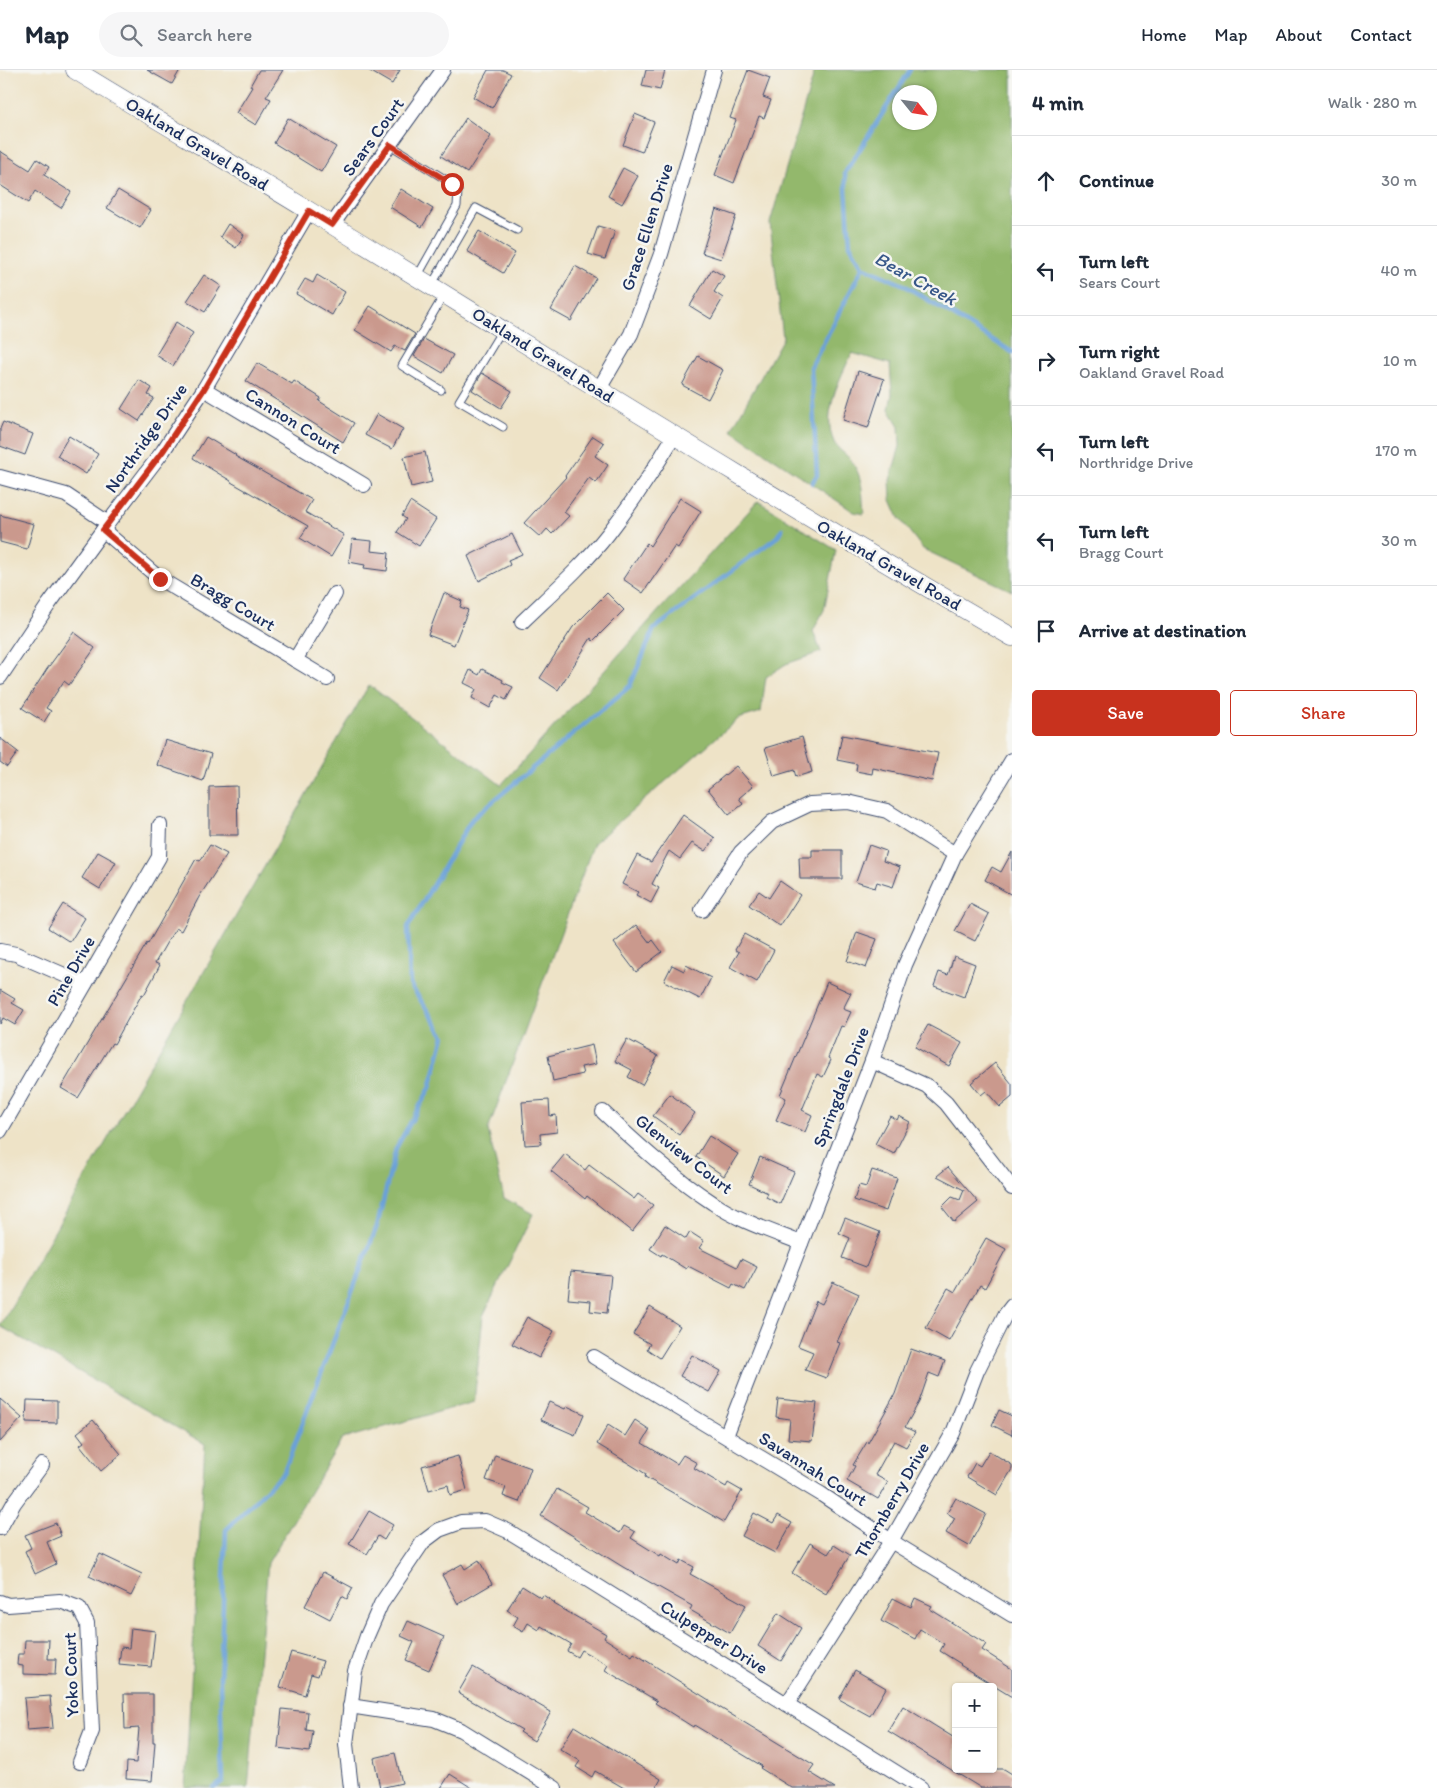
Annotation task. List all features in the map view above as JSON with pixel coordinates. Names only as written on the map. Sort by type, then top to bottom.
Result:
[{"type":"street","name":"Oakland Gravel Road","points":[[75,70],[93,75],[309,211],[674,436],[869,554],[1012,637]]},
{"type":"street","name":"Sears Court","points":[[332,225],[443,70]]},
{"type":"street","name":"Grace Ellen Drive","points":[[599,389],[631,334],[661,254],[714,70]]},
{"type":"street","name":"Northridge Drive","points":[[0,677],[48,604],[163,451],[204,389],[309,211]]},
{"type":"street","name":"Cannon Court","points":[[204,389],[364,485]]},
{"type":"street","points":[[522,622],[557,589],[607,536],[652,473],[674,436]]},
{"type":"street","name":"Bragg Court","points":[[0,477],[66,495],[106,526],[160,579],[327,679]]},
{"type":"street","points":[[295,660],[335,594]]},
{"type":"street","name":"Springdale Drive","points":[[726,1436],[872,1062],[905,964],[956,854],[1012,760]]},
{"type":"street","points":[[702,910],[741,852],[772,822],[810,804],[848,802],[887,811],[956,854]]},
{"type":"street","name":"Pine Drive","points":[[0,1131],[159,857],[160,825]]},
{"type":"street","points":[[0,951],[16,954],[85,984]]},
{"type":"street","points":[[872,1062],[927,1086],[946,1103],[1012,1188]]},
{"type":"street","name":"Glenview Court","points":[[603,1112],[671,1171],[713,1204],[747,1221],[801,1242]]},
{"type":"street","name":"Thornberry Drive","points":[[787,1704],[891,1541],[953,1433],[977,1371],[1005,1315],[1012,1306]]},
{"type":"street","name":"Savannah Court","points":[[594,1357],[821,1494],[891,1541],[1012,1615]]},
{"type":"street","points":[[0,1528],[14,1503],[42,1465]]},
{"type":"street","name":"Culpepper Drive","points":[[350,1706],[355,1671],[381,1604],[423,1542],[439,1530],[461,1522],[485,1521],[508,1531],[921,1788]]},
{"type":"street","name":"Yoko Court","points":[[0,1602],[8,1605],[60,1601],[79,1608],[88,1623],[92,1731],[80,1762]]},
{"type":"street","points":[[351,1788],[346,1744],[350,1706],[434,1719],[461,1730],[555,1788]]},
{"type":"lane","points":[[390,145],[452,184],[458,191],[456,206],[402,366],[441,390]]},
{"type":"lane","points":[[430,286],[476,208],[517,230]]},
{"type":"lane","points":[[502,330],[459,401],[503,427]]},
{"type":"green space","points":[[815,70],[1012,70],[1012,591],[923,549],[899,518],[891,500],[890,480],[900,446],[899,426],[889,409],[892,394],[890,364],[852,353],[838,385],[831,408],[830,420],[834,442],[850,459],[858,473],[862,485],[864,514],[854,512],[731,430],[783,338],[770,223]]},
{"type":"green space","points":[[758,501],[836,550],[824,610],[813,631],[821,652],[786,664],[766,677],[761,712],[738,719],[594,843],[488,1130],[504,1198],[533,1214],[483,1316],[474,1402],[342,1439],[268,1563],[248,1788],[185,1788],[205,1444],[0,1326],[369,685],[501,785]]},
{"type":"building","points":[[147,70],[180,70],[172,84]]},
{"type":"building","points":[[259,70],[283,70],[266,97],[271,99],[256,125],[236,113],[252,87],[250,86]]},
{"type":"building","points":[[368,70],[400,70],[392,84]]},
{"type":"building","points":[[488,70],[503,70],[511,74],[492,108],[473,97]]},
{"type":"building","points":[[646,70],[665,70],[660,90],[642,86]]},
{"type":"building","points":[[748,70],[770,78],[763,97],[771,100],[764,118],[759,116],[734,183],[715,175],[736,120],[730,118]]},
{"type":"building","points":[[635,114],[654,122],[642,152],[623,145]]},
{"type":"building","points":[[288,118],[336,147],[321,172],[274,143]]},
{"type":"building","points":[[466,118],[491,136],[467,173],[441,156]]},
{"type":"building","points":[[0,151],[30,170],[37,159],[49,167],[44,175],[71,192],[61,208],[35,191],[28,203],[0,185]]},
{"type":"building","points":[[623,168],[638,176],[622,204],[608,196]]},
{"type":"building","points":[[401,189],[433,209],[422,227],[390,207]]},
{"type":"building","points":[[118,190],[151,210],[140,228],[107,208]]},
{"type":"building","points":[[716,209],[736,216],[721,259],[702,253]]},
{"type":"building","points":[[228,224],[244,235],[236,248],[220,237]]},
{"type":"building","points":[[598,226],[615,231],[605,259],[588,254]]},
{"type":"building","points":[[479,231],[515,253],[503,273],[467,251]]},
{"type":"building","points":[[575,266],[596,278],[571,321],[551,310]]},
{"type":"building","points":[[712,269],[724,276],[714,292],[723,298],[711,319],[690,306]]},
{"type":"building","points":[[204,275],[221,286],[205,312],[187,301]]},
{"type":"building","points":[[317,275],[345,292],[332,315],[296,294],[305,279],[313,283]]},
{"type":"building","points":[[370,306],[415,334],[405,351],[395,346],[391,352],[355,330]]},
{"type":"building","points":[[176,322],[193,333],[173,366],[156,355]]},
{"type":"building","points":[[424,339],[453,355],[443,373],[414,356]]},
{"type":"building","points":[[698,356],[723,370],[708,399],[682,385]]},
{"type":"building","points":[[257,363],[292,384],[294,381],[321,398],[319,401],[354,423],[343,442],[246,381]]},
{"type":"building","points":[[858,371],[884,379],[868,428],[843,420]]},
{"type":"building","points":[[482,373],[512,391],[501,408],[472,390]]},
{"type":"building","points":[[139,380],[152,388],[148,395],[154,398],[139,421],[121,409]]},
{"type":"building","points":[[377,414],[403,429],[392,449],[365,435]]},
{"type":"building","points":[[3,422],[33,434],[25,455],[0,446],[0,429]]},
{"type":"building","points":[[69,436],[98,454],[86,474],[57,456]]},
{"type":"building","points":[[593,436],[604,443],[595,456],[608,465],[596,483],[589,478],[564,512],[569,516],[552,534],[547,529],[540,537],[524,523],[566,477]]},
{"type":"building","points":[[206,437],[235,456],[312,500],[305,512],[344,535],[331,557],[300,538],[308,526],[193,458]]},
{"type":"building","points":[[425,452],[432,482],[411,487],[404,457]]},
{"type":"building","points":[[680,498],[701,511],[678,548],[675,546],[643,593],[623,579],[647,543],[650,546]]},
{"type":"building","points":[[410,502],[436,519],[419,546],[397,532],[406,519],[402,516]]},
{"type":"building","points":[[0,515],[34,524],[27,549],[0,542]]},
{"type":"building","points":[[512,534],[522,554],[508,560],[510,565],[479,581],[468,556]]},
{"type":"building","points":[[352,539],[372,541],[371,551],[389,553],[387,571],[364,568],[365,565],[349,562]]},
{"type":"building","points":[[444,593],[462,601],[460,607],[468,610],[454,645],[428,635]]},
{"type":"building","points":[[607,593],[624,610],[593,641],[591,638],[558,690],[540,678],[573,627]]},
{"type":"building","points":[[74,632],[95,648],[69,685],[64,681],[46,708],[51,711],[44,722],[22,708]]},
{"type":"building","points":[[482,669],[513,687],[506,700],[497,695],[490,708],[472,698],[476,689],[464,683],[470,670],[479,675]]},
{"type":"building","points":[[842,735],[938,753],[932,781],[873,768],[872,774],[856,771],[857,764],[837,760]]},
{"type":"building","points":[[802,737],[812,772],[796,777],[794,770],[774,776],[765,748]]},
{"type":"building","points":[[0,738],[18,752],[7,767],[0,762]]},
{"type":"building","points":[[165,740],[211,754],[203,781],[157,765]]},
{"type":"building","points":[[736,766],[753,786],[739,798],[743,804],[729,815],[708,789]]},
{"type":"building","points":[[237,786],[238,835],[209,835],[209,787]]},
{"type":"building","points":[[683,815],[715,838],[705,851],[692,843],[680,859],[669,851],[652,884],[659,888],[651,903],[636,895],[638,892],[622,884],[637,855],[651,862]]},
{"type":"building","points":[[210,845],[227,854],[199,897],[181,931],[176,928],[167,942],[155,963],[160,965],[144,995],[142,994],[114,1044],[112,1043],[78,1098],[61,1088],[148,944],[196,859],[200,861]]},
{"type":"building","points":[[869,845],[886,851],[883,861],[900,867],[893,887],[877,882],[875,888],[856,882]]},
{"type":"building","points":[[812,850],[842,850],[842,879],[800,879],[799,857],[812,857]]},
{"type":"building","points":[[98,852],[116,862],[100,889],[82,878]]},
{"type":"building","points":[[1012,852],[1012,895],[985,880],[992,867],[1001,872]]},
{"type":"building","points":[[780,881],[800,895],[780,926],[749,905],[759,891],[769,898]]},
{"type":"building","points":[[63,904],[85,918],[70,942],[48,928]]},
{"type":"building","points":[[970,904],[989,914],[975,941],[955,931]]},
{"type":"building","points":[[636,925],[650,943],[653,940],[662,952],[636,972],[614,943]]},
{"type":"building","points":[[857,932],[877,939],[866,968],[847,961]]},
{"type":"building","points":[[744,934],[774,950],[757,982],[730,967],[739,952],[735,950]]},
{"type":"building","points":[[954,956],[975,964],[964,997],[934,986],[939,972],[948,975]]},
{"type":"building","points":[[672,965],[684,971],[686,965],[711,978],[700,999],[664,981]]},
{"type":"building","points":[[827,982],[851,993],[843,1009],[851,1012],[844,1027],[841,1026],[828,1058],[831,1060],[823,1077],[817,1074],[802,1110],[812,1115],[805,1132],[776,1120],[786,1098],[780,1095]]},
{"type":"building","points":[[0,990],[15,999],[12,1003],[24,1010],[15,1025],[3,1018],[0,1024]]},
{"type":"building","points":[[928,1025],[962,1043],[949,1066],[915,1047]]},
{"type":"building","points":[[627,1039],[658,1056],[642,1085],[628,1077],[632,1070],[615,1061]]},
{"type":"building","points":[[592,1045],[596,1064],[581,1067],[583,1074],[553,1081],[548,1056]]},
{"type":"building","points":[[995,1063],[1012,1084],[1012,1097],[1000,1107],[986,1091],[981,1095],[971,1083]]},
{"type":"building","points":[[670,1094],[695,1113],[679,1135],[653,1116]]},
{"type":"building","points":[[549,1100],[550,1116],[556,1115],[557,1132],[540,1134],[541,1144],[525,1145],[522,1102]]},
{"type":"building","points":[[890,1116],[897,1120],[899,1116],[910,1122],[894,1154],[875,1144]]},
{"type":"building","points":[[709,1136],[738,1154],[724,1176],[696,1157]]},
{"type":"building","points":[[565,1154],[585,1170],[589,1165],[634,1199],[638,1194],[653,1205],[632,1232],[587,1196],[585,1199],[551,1171]]},
{"type":"building","points":[[760,1157],[794,1172],[780,1204],[766,1197],[768,1193],[749,1184]]},
{"type":"building","points":[[948,1167],[978,1202],[954,1222],[942,1207],[952,1197],[960,1200],[964,1190],[937,1176]]},
{"type":"building","points":[[872,1170],[897,1178],[886,1211],[854,1200],[859,1185],[866,1187]]},
{"type":"building","points":[[845,1218],[880,1232],[866,1267],[842,1258],[850,1238],[839,1233]]},
{"type":"building","points":[[665,1225],[686,1239],[690,1232],[704,1241],[699,1248],[737,1267],[741,1259],[757,1267],[745,1290],[733,1284],[731,1288],[688,1266],[686,1269],[650,1249]]},
{"type":"building","points":[[986,1238],[1006,1249],[985,1288],[980,1285],[949,1341],[926,1328],[948,1288],[955,1292]]},
{"type":"building","points":[[571,1271],[611,1275],[607,1313],[590,1311],[591,1301],[568,1299]]},
{"type":"building","points":[[833,1282],[859,1294],[837,1342],[840,1343],[826,1378],[805,1370],[813,1352],[798,1346],[816,1301],[822,1304]]},
{"type":"building","points":[[650,1307],[680,1326],[660,1358],[647,1349],[650,1344],[633,1334]]},
{"type":"building","points":[[527,1317],[554,1331],[539,1358],[512,1344]]},
{"type":"building","points":[[911,1349],[945,1361],[939,1377],[929,1373],[919,1402],[905,1427],[915,1432],[906,1447],[894,1441],[875,1475],[888,1482],[878,1499],[847,1481],[855,1466],[853,1465],[868,1443],[895,1394]]},
{"type":"building","points":[[692,1355],[721,1371],[709,1392],[680,1376]]},
{"type":"building","points":[[0,1399],[22,1418],[0,1442]]},
{"type":"building","points":[[778,1399],[817,1403],[812,1441],[788,1439],[790,1419],[776,1417]]},
{"type":"building","points":[[27,1400],[57,1401],[57,1423],[26,1422]]},
{"type":"building","points":[[549,1402],[565,1409],[567,1406],[584,1414],[575,1435],[541,1420]]},
{"type":"building","points":[[999,1410],[1012,1416],[1012,1435],[992,1425]]},
{"type":"building","points":[[93,1420],[121,1454],[101,1471],[80,1445],[84,1442],[77,1433]]},
{"type":"building","points":[[635,1420],[650,1430],[642,1443],[677,1464],[683,1455],[697,1463],[694,1468],[726,1487],[728,1483],[742,1491],[724,1522],[645,1477],[646,1474],[597,1444],[608,1425],[625,1436]]},
{"type":"building","points":[[989,1451],[1012,1465],[1012,1469],[997,1495],[967,1477],[975,1463],[980,1466]]},
{"type":"building","points":[[495,1455],[531,1468],[519,1502],[503,1496],[506,1487],[486,1480]]},
{"type":"building","points":[[458,1456],[467,1490],[450,1495],[448,1485],[429,1490],[422,1466]]},
{"type":"building","points":[[557,1489],[588,1507],[585,1512],[620,1533],[624,1526],[635,1532],[631,1538],[660,1556],[661,1554],[679,1565],[681,1560],[694,1567],[690,1574],[746,1605],[730,1633],[690,1610],[692,1606],[623,1567],[541,1516]]},
{"type":"building","points":[[956,1498],[986,1514],[969,1546],[946,1533],[955,1518],[947,1513]]},
{"type":"building","points":[[369,1511],[393,1525],[384,1540],[378,1536],[367,1554],[349,1544]]},
{"type":"building","points":[[754,1513],[773,1523],[778,1515],[792,1523],[775,1553],[742,1536]]},
{"type":"building","points":[[56,1523],[61,1536],[47,1542],[56,1564],[35,1574],[25,1551],[31,1548],[25,1535]]},
{"type":"building","points":[[810,1543],[828,1554],[834,1545],[850,1555],[826,1594],[792,1573]]},
{"type":"building","points":[[100,1554],[142,1574],[131,1596],[89,1576]]},
{"type":"building","points":[[479,1560],[492,1584],[458,1604],[442,1575],[462,1564],[465,1569]]},
{"type":"building","points":[[323,1572],[353,1588],[347,1599],[342,1596],[330,1619],[305,1606]]},
{"type":"building","points":[[522,1586],[541,1598],[543,1595],[554,1604],[606,1634],[604,1638],[632,1656],[634,1653],[814,1765],[809,1772],[835,1788],[792,1788],[760,1768],[762,1766],[694,1725],[693,1727],[655,1703],[657,1701],[605,1670],[608,1665],[581,1650],[577,1657],[567,1651],[571,1644],[541,1626],[539,1630],[528,1623],[523,1632],[513,1626],[518,1617],[507,1610]]},
{"type":"building","points":[[893,1598],[911,1607],[915,1598],[932,1606],[930,1609],[986,1644],[982,1650],[1012,1669],[1012,1697],[997,1688],[997,1683],[989,1683],[940,1651],[944,1644],[920,1629],[915,1639],[881,1621]]},
{"type":"building","points":[[778,1613],[801,1628],[781,1661],[758,1646]]},
{"type":"building","points":[[408,1621],[444,1637],[429,1670],[406,1660],[414,1642],[401,1636]]},
{"type":"building","points":[[131,1628],[155,1631],[151,1667],[119,1664],[121,1647],[129,1648]]},
{"type":"building","points":[[25,1640],[49,1640],[48,1659],[56,1659],[55,1675],[23,1674],[23,1666],[17,1665],[18,1654],[24,1654]]},
{"type":"building","points":[[291,1652],[323,1661],[318,1676],[311,1674],[305,1695],[280,1687]]},
{"type":"building","points":[[473,1667],[551,1712],[534,1741],[520,1732],[522,1730],[458,1693]]},
{"type":"building","points":[[855,1670],[886,1688],[870,1716],[839,1699]]},
{"type":"building","points":[[124,1694],[153,1694],[153,1742],[155,1742],[152,1781],[126,1779],[127,1762],[136,1763],[139,1728],[125,1729]]},
{"type":"building","points":[[50,1696],[53,1728],[27,1730],[24,1698]]},
{"type":"building","points":[[903,1706],[952,1737],[952,1770],[888,1731]]},
{"type":"building","points":[[282,1709],[308,1712],[306,1730],[313,1731],[310,1752],[278,1748]]},
{"type":"building","points":[[574,1726],[661,1779],[656,1788],[624,1788],[595,1771],[592,1777],[576,1767],[580,1761],[560,1749]]},
{"type":"building","points":[[395,1753],[402,1783],[380,1788],[374,1758]]},
{"type":"building","points":[[997,1769],[1004,1769],[1012,1774],[1012,1788],[981,1788],[957,1773],[997,1773]]},
{"type":"building","points":[[450,1774],[472,1788],[441,1788]]},
{"type":"waterway","name":"Bear Creek","points":[[910,70],[845,173],[850,245],[863,267],[904,285],[1012,352]]},
{"type":"waterway","points":[[812,483],[817,475],[811,367],[863,267]]},
{"type":"waterway","points":[[214,1788],[223,1781],[220,1679],[226,1530],[284,1472],[377,1226],[396,1148],[430,1088],[444,1036],[410,984],[408,927],[472,819],[630,686],[654,629],[777,537],[782,529]]},
{"type":"route","points":[[160,579],[103,530],[163,451],[204,389],[309,211],[332,225],[390,145],[452,184]]}]
